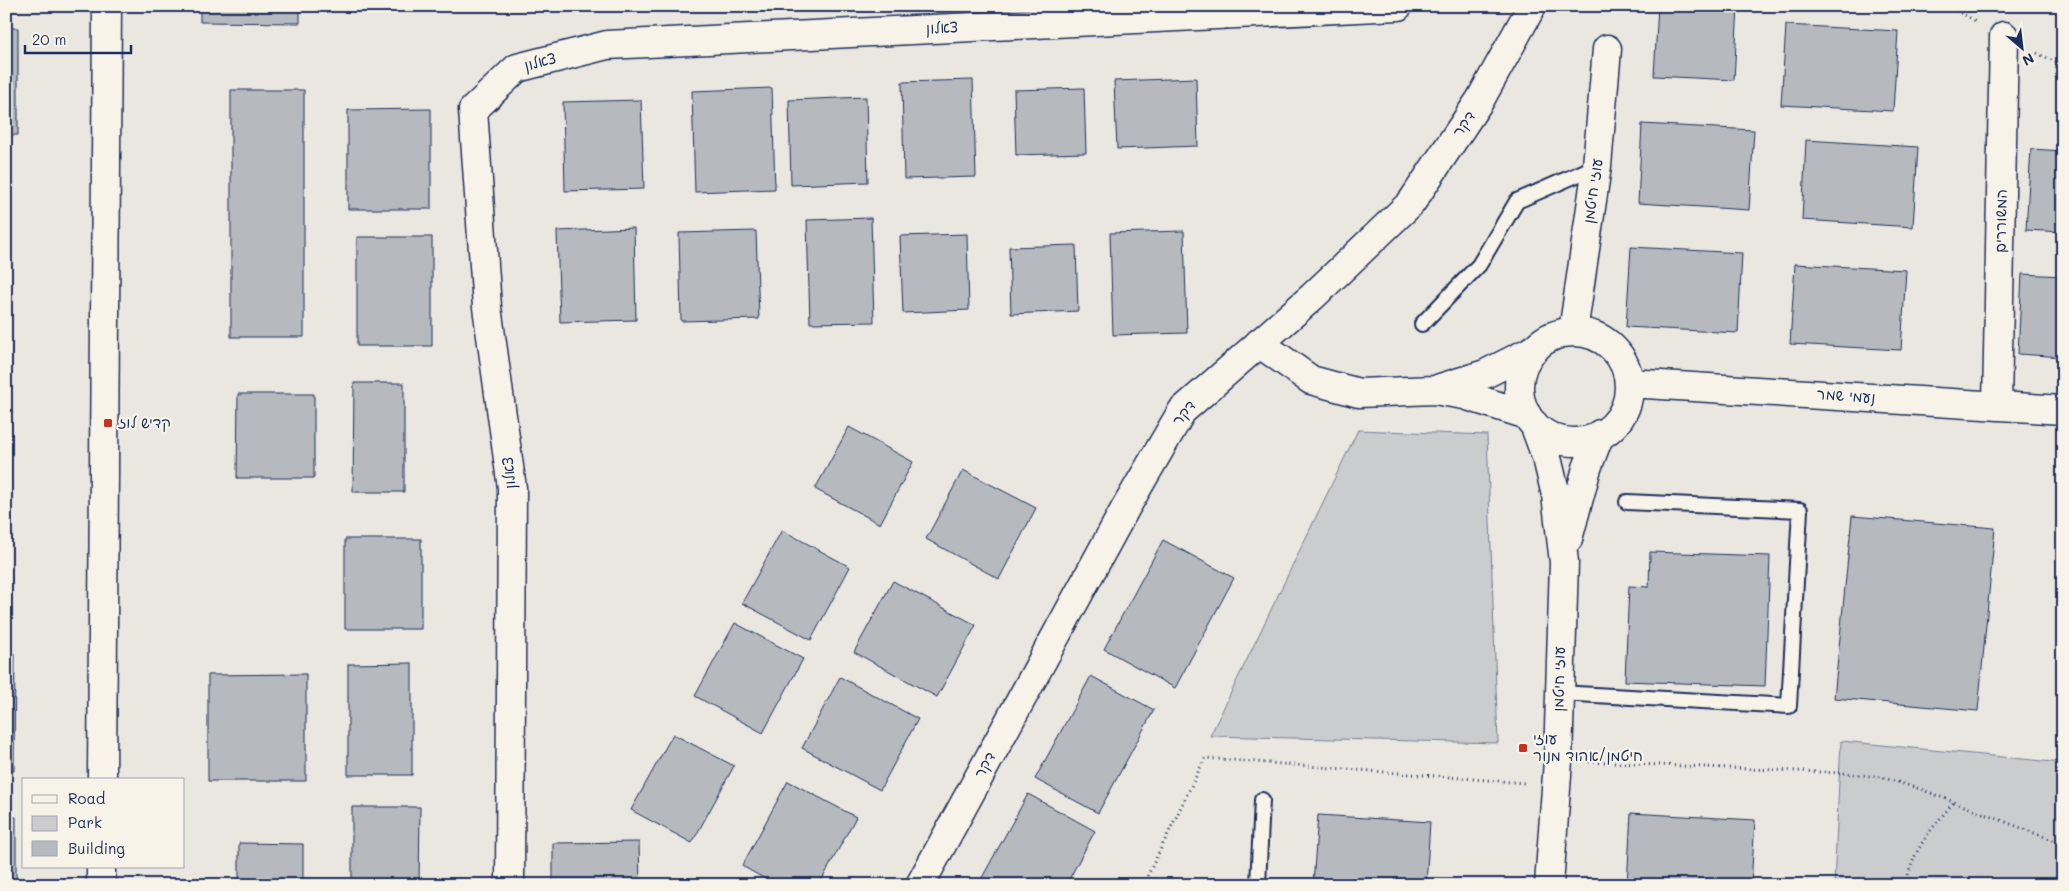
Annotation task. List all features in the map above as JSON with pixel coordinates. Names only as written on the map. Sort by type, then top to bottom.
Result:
[{"type":"street","points":[[102,778],[107,6]]},
{"type":"street","name":"צאלון","points":[[510,885],[512,488],[487,307],[472,110],[517,68],[607,45],[1398,6]]},
{"type":"street","name":"דקר","points":[[920,885],[1125,509],[1182,411],[1312,297],[1411,203],[1480,100],[1532,6]]},
{"type":"street","name":"המשוררים","points":[[1997,406],[2004,36]]},
{"type":"street","name":"עוזי חיטמן","points":[[1573,332],[1597,166],[1607,49]]},
{"type":"street","points":[[1426,391],[1485,374],[1535,349],[1555,335],[1573,332],[1589,334],[1605,341],[1617,352],[1625,367],[1629,383],[1627,401],[1619,418],[1600,434],[1589,439],[1571,442],[1555,438],[1541,431],[1531,420],[1522,405],[1519,389],[1521,373],[1528,357],[1535,349]]},
{"type":"street","points":[[1258,343],[1312,380],[1358,393],[1426,391],[1464,395],[1531,420]]},
{"type":"street","name":"נעמי שמר","points":[[1629,383],[2063,410]]},
{"type":"street","name":"עוזי חיטמן","points":[[1531,420],[1548,462],[1556,495],[1564,562]]},
{"type":"street","name":"עוזי חיטמן","points":[[1549,885],[1557,773],[1558,693],[1564,562],[1573,516],[1587,468],[1600,434]]},
{"type":"street","points":[[101,868],[101,885]]},
{"type":"lane","points":[[1422,324],[1479,265],[1518,201],[1597,166]]},
{"type":"lane","points":[[1558,693],[1789,706],[1800,510],[1627,502]]},
{"type":"lane","points":[[1258,885],[1262,800]]},
{"type":"path","points":[[1142,885],[1205,758],[1557,773],[1842,773],[1881,777],[1954,802],[2063,844]]},
{"type":"path","points":[[1906,885],[1912,858],[1925,836],[1954,802]]},
{"type":"green space","points":[[1358,430],[1487,435],[1498,743],[1210,736]]},
{"type":"green space","points":[[1841,741],[2063,763],[2063,885],[1834,885]]},
{"type":"building","points":[[200,6],[300,6],[300,23],[200,22]]},
{"type":"building","points":[[1658,6],[1738,6],[1734,80],[1654,76]]},
{"type":"building","points":[[1786,25],[1898,31],[1893,111],[1781,105]]},
{"type":"building","points":[[6,28],[18,28],[18,135],[6,135]]},
{"type":"building","points":[[1196,78],[1198,146],[1117,149],[1114,81]]},
{"type":"building","points":[[973,80],[976,177],[904,179],[902,82]]},
{"type":"building","points":[[772,88],[775,189],[695,192],[692,91]]},
{"type":"building","points":[[1084,88],[1086,153],[1016,155],[1014,90]]},
{"type":"building","points":[[231,90],[304,90],[304,337],[231,337]]},
{"type":"building","points":[[866,97],[868,182],[791,185],[789,100]]},
{"type":"building","points":[[641,100],[644,189],[565,191],[563,102]]},
{"type":"building","points":[[431,109],[431,209],[348,209],[348,110]]},
{"type":"building","points":[[1642,124],[1754,130],[1749,210],[1638,203]]},
{"type":"building","points":[[1806,140],[1918,147],[1913,227],[1802,220]]},
{"type":"building","points":[[2031,149],[2063,151],[2063,232],[2026,230]]},
{"type":"building","points":[[871,218],[874,322],[810,323],[807,220]]},
{"type":"building","points":[[634,228],[636,320],[560,322],[557,231]]},
{"type":"building","points":[[756,231],[759,319],[681,321],[679,233]]},
{"type":"building","points":[[1184,231],[1187,333],[1113,335],[1110,233]]},
{"type":"building","points":[[967,234],[969,310],[903,313],[900,236]]},
{"type":"building","points":[[357,237],[432,237],[432,346],[357,346]]},
{"type":"building","points":[[1076,245],[1078,311],[1011,314],[1009,247]]},
{"type":"building","points":[[1631,247],[1742,253],[1738,333],[1626,327]]},
{"type":"building","points":[[1795,264],[1906,270],[1901,350],[1790,344]]},
{"type":"building","points":[[2022,274],[2063,276],[2063,357],[2018,354]]},
{"type":"building","points":[[6,284],[9,284],[9,380],[6,380]]},
{"type":"building","points":[[354,383],[404,383],[404,492],[353,492]]},
{"type":"building","points":[[238,394],[314,394],[314,478],[237,478]]},
{"type":"building","points":[[6,417],[11,417],[10,519],[6,519]]},
{"type":"building","points":[[849,427],[913,462],[880,524],[815,489]]},
{"type":"building","points":[[963,470],[1036,508],[999,579],[926,539]]},
{"type":"building","points":[[1852,516],[1995,528],[1978,711],[1834,698]]},
{"type":"building","points":[[782,530],[850,567],[811,640],[742,603]]},
{"type":"building","points":[[345,539],[421,539],[421,629],[345,629]]},
{"type":"building","points":[[1163,540],[1234,578],[1175,688],[1104,649]]},
{"type":"building","points":[[1650,552],[1770,556],[1765,686],[1625,681],[1629,586],[1649,587]]},
{"type":"building","points":[[893,581],[976,625],[937,697],[854,652]]},
{"type":"building","points":[[735,623],[803,659],[763,733],[695,696]]},
{"type":"building","points":[[6,654],[15,654],[14,771],[6,771]]},
{"type":"building","points":[[412,663],[412,775],[348,775],[348,664]]},
{"type":"building","points":[[306,674],[306,781],[208,781],[208,675]]},
{"type":"building","points":[[1091,676],[1154,710],[1098,813],[1035,779]]},
{"type":"building","points":[[840,677],[918,719],[880,790],[802,748]]},
{"type":"building","points":[[673,734],[734,766],[692,843],[631,810]]},
{"type":"building","points":[[788,781],[856,817],[819,885],[776,885],[742,866]]},
{"type":"building","points":[[1028,794],[1095,831],[1066,885],[978,885]]},
{"type":"building","points":[[352,807],[420,807],[419,885],[352,885]]},
{"type":"building","points":[[1631,813],[1755,820],[1751,885],[1627,885]]},
{"type":"building","points":[[1318,815],[1430,822],[1426,885],[1313,885]]},
{"type":"building","points":[[6,817],[16,817],[16,885],[6,885]]},
{"type":"building","points":[[639,842],[640,885],[553,885],[553,843]]},
{"type":"building","points":[[239,843],[303,844],[303,885],[239,885]]},
{"type":"place","name":"קדיש לוז","points":[[108,423]]},
{"type":"place","name":"עוזי חיטמן/אהוד מנור","points":[[1523,748]]}]
